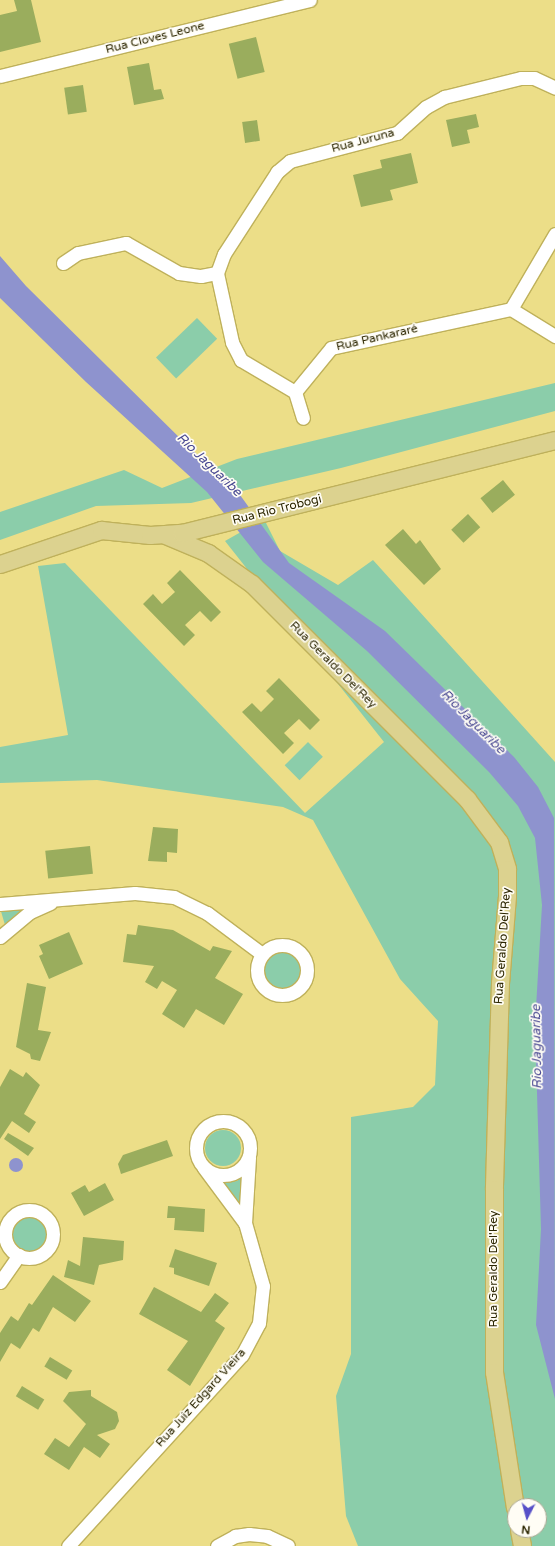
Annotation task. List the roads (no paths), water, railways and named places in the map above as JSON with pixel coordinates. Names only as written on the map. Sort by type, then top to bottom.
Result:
[{"type":"main road","name":"Rua Rio Trobogi","points":[[0,564],[101,530],[165,535],[216,525],[555,440]]},
{"type":"main road","name":"Rua Geraldo Del'Rey","points":[[165,535],[208,553],[252,584],[467,799],[499,842],[507,869],[508,896],[500,984],[494,1181],[494,1372],[514,1498]]},
{"type":"street","name":"Rua Cloves Leone","points":[[0,76],[310,0]]},
{"type":"street","name":"Rua Juruna","points":[[217,272],[224,254],[277,172],[290,161],[397,133],[426,107],[444,97],[521,78],[534,78],[555,88]]},
{"type":"street","points":[[555,234],[511,308],[555,336]]},
{"type":"street","points":[[63,263],[78,253],[126,243],[179,273],[201,276],[217,272],[232,342],[241,360],[294,392],[303,418]]},
{"type":"street","name":"Rua Pankararé","points":[[294,392],[331,348],[511,308]]},
{"type":"street","points":[[0,904],[56,901],[135,893],[174,896],[207,914],[262,954]]},
{"type":"street","points":[[0,937],[30,912],[56,901]]},
{"type":"street","points":[[0,923],[0,937]]},
{"type":"street","name":"Rua Juiz Edgard Vieira","points":[[68,1546],[231,1367],[252,1339],[259,1323],[263,1286],[245,1223],[250,1152],[248,1140],[242,1129],[227,1122],[210,1125],[199,1137],[196,1145],[198,1157],[204,1168],[245,1223]]},
{"type":"street","points":[[204,1168],[222,1175],[232,1174],[244,1165],[250,1152]]},
{"type":"street","points":[[0,1282],[19,1255]]},
{"type":"street","points":[[217,1546],[235,1536],[250,1534],[267,1536],[288,1546]]},
{"type":"water","name":"Rio Jaguaribe","points":[[0,256],[26,286],[191,449],[235,488],[289,563],[385,631],[514,757],[538,787],[554,818],[555,1399],[536,1325],[541,1229],[535,1025],[542,905],[535,838],[518,806],[489,772],[367,651],[263,562],[207,492],[86,382],[0,298]]},
{"type":"water","points":[[16,1158],[21,1160],[23,1165],[21,1170],[16,1172],[11,1170],[9,1165],[11,1160]]}]
